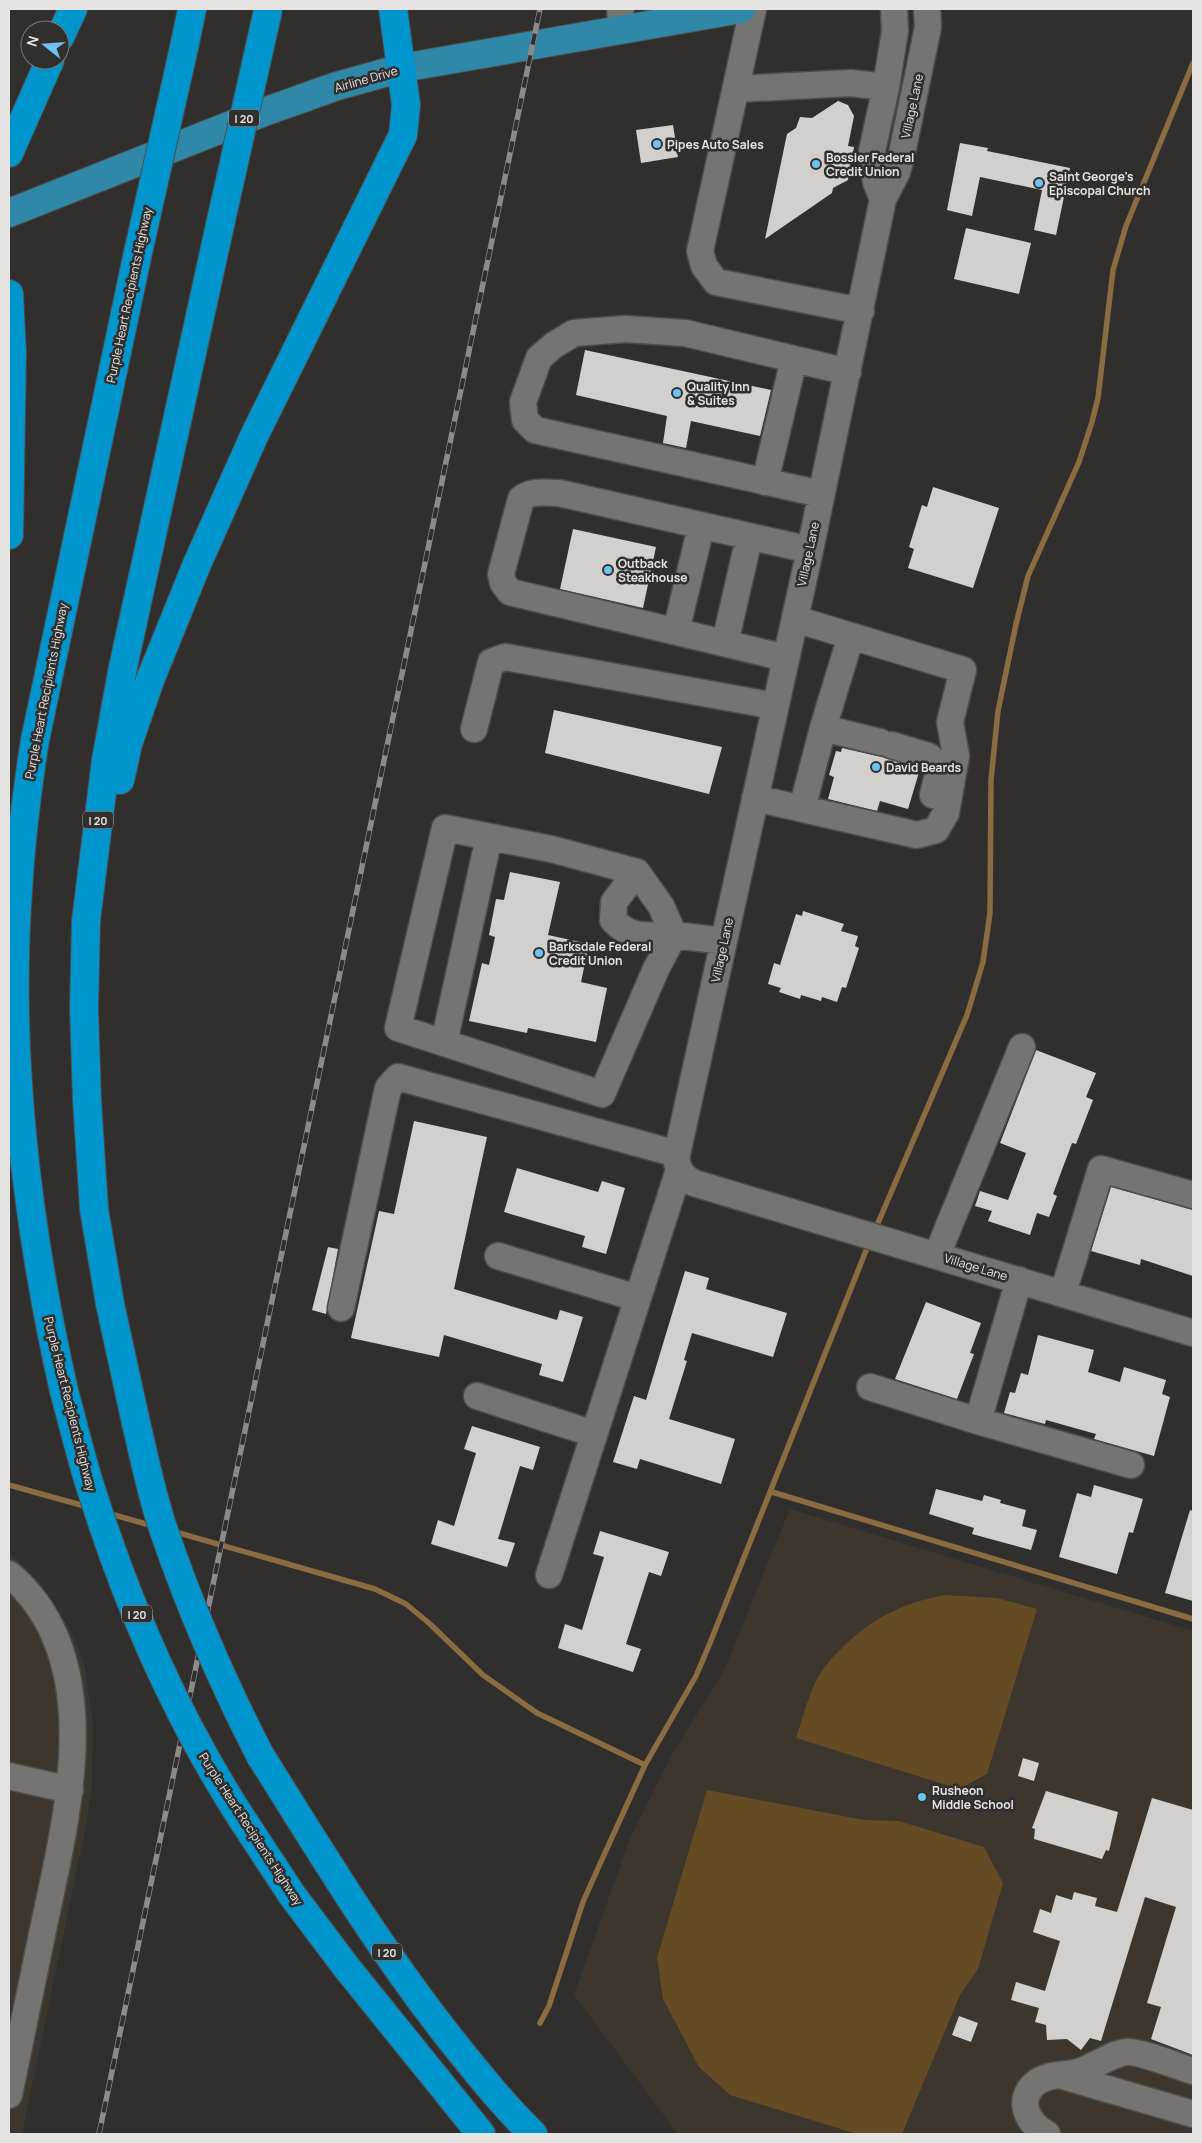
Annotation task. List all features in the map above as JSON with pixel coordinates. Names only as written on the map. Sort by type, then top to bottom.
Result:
[{"type":"highway","name":"Purple Heart Recipients Highway","points":[[192,9],[137,257],[35,740],[24,816],[17,891],[16,1047],[31,1222],[46,1310],[64,1391],[94,1498],[141,1623],[197,1746],[292,1895],[347,1968],[481,2134]]},
{"type":"highway","name":"I 20","points":[[268,9],[123,667],[106,760],[86,922],[84,1009],[87,1100],[94,1199],[110,1304],[136,1423],[164,1532],[215,1665],[260,1755],[341,1886],[420,2000],[488,2086],[514,2116],[534,2134]]},
{"type":"highway","points":[[94,854],[114,802],[128,744],[146,689],[175,616],[256,434],[403,135],[406,105],[393,9]]},
{"type":"highway","points":[[9,153],[46,70]]},
{"type":"highway","points":[[9,294],[9,535]]},
{"type":"highway","points":[[9,1003],[16,1047]]},
{"type":"main road","name":"Airline Drive","points":[[9,213],[264,112],[337,86],[402,68],[621,19],[738,9]]},
{"type":"street","points":[[738,9],[736,89],[700,251],[704,266],[716,282],[861,311]]},
{"type":"street","name":"Village Lane","points":[[883,199],[876,182],[872,151],[886,87],[895,31],[894,9]]},
{"type":"street","name":"Village Lane","points":[[927,9],[928,27],[901,158],[897,172],[883,199],[861,311],[678,1162],[686,1178],[694,1183],[1193,1333]]},
{"type":"street","points":[[736,89],[850,83],[886,87]]},
{"type":"street","points":[[821,494],[535,430],[525,420],[523,402],[539,358],[554,345],[574,333],[625,329],[685,333],[848,372]]},
{"type":"street","points":[[765,482],[794,359]]},
{"type":"street","points":[[786,658],[510,592],[503,583],[500,574],[521,499],[526,494],[559,493],[701,527],[810,550]]},
{"type":"street","points":[[676,631],[701,527]]},
{"type":"street","points":[[725,643],[750,538]]},
{"type":"street","points":[[755,798],[917,835],[936,830],[946,814],[956,756],[950,722],[963,670],[794,619]]},
{"type":"street","points":[[802,809],[823,728],[851,636]]},
{"type":"street","points":[[474,729],[491,662],[505,657],[775,706]]},
{"type":"street","points":[[823,728],[886,743],[928,756],[940,766],[930,806],[924,817],[891,818],[874,825]]},
{"type":"street","points":[[445,828],[552,849],[638,872],[661,906],[674,935],[656,969],[602,1094],[398,1028],[445,828]]},
{"type":"street","points":[[444,1043],[488,837]]},
{"type":"street","points":[[638,872],[614,902],[613,920],[623,930],[637,935],[674,935],[724,941]]},
{"type":"street","points":[[937,1255],[1022,1047]]},
{"type":"street","points":[[341,1308],[388,1088],[398,1077],[678,1162],[637,1298],[548,1575]]},
{"type":"street","points":[[1063,1293],[1101,1169],[1193,1195]]},
{"type":"street","points":[[498,1256],[637,1298]]},
{"type":"street","points":[[978,1421],[1019,1280]]},
{"type":"street","points":[[870,1386],[978,1421],[1131,1465]]},
{"type":"street","points":[[477,1396],[594,1434]]},
{"type":"street","points":[[9,1574],[35,1602],[52,1631],[63,1660],[71,1698],[73,1737],[70,1790],[61,1844],[9,2095]]},
{"type":"street","points":[[9,1776],[70,1790]]},
{"type":"street","points":[[1047,2134],[1035,2127],[1028,2117],[1026,2104],[1029,2093],[1037,2082],[1051,2076],[1063,2076],[1082,2071],[1126,2052],[1193,2071]]},
{"type":"street","points":[[1063,2076],[1193,2114]]},
{"type":"shaded area","name":"Rusheon Middle School","points":[[790,1509],[1193,1631],[1193,2134],[678,2134],[574,1995],[631,1836],[670,1758],[724,1670]]},
{"type":"shaded area","points":[[9,1552],[39,1582],[71,1631],[84,1663],[93,1723],[92,1785],[87,1821],[22,2134],[9,2134]]},
{"type":"shaded area","points":[[944,1595],[997,1598],[1037,1609],[987,1774],[959,1789],[796,1738],[815,1683],[831,1659],[839,1651],[866,1627],[889,1613],[901,1607]]},
{"type":"shaded area","points":[[707,1790],[864,1820],[899,1821],[984,1847],[1003,1883],[978,1969],[960,1995],[902,2134],[857,2134],[730,2095],[699,2067],[663,1999],[657,1958]]},
{"type":"building","name":"Bossier Federal Credit Union","points":[[838,101],[848,105],[854,116],[848,146],[854,147],[848,180],[833,188],[832,193],[765,239],[787,134],[796,128],[800,117],[812,118]]},
{"type":"building","name":"Pipes Auto Sales","points":[[673,125],[678,157],[641,163],[636,130]]},
{"type":"building","name":"Saint George's Episcopal Church","points":[[960,143],[988,148],[987,151],[1070,168],[1056,235],[1034,230],[1042,190],[980,177],[972,216],[947,210]]},
{"type":"building","points":[[966,228],[1031,243],[1019,294],[954,279]]},
{"type":"building","name":"Quality Inn & Suites","points":[[585,350],[771,390],[760,436],[691,421],[686,448],[663,443],[667,416],[576,395]]},
{"type":"building","points":[[933,487],[999,508],[973,588],[908,568],[914,549],[909,547],[922,505],[927,507]]},
{"type":"building","name":"Outback Steakhouse","points":[[573,529],[656,547],[643,608],[560,589]]},
{"type":"building","points":[[554,710],[722,747],[709,794],[545,753]]},
{"type":"building","name":"David Beards","points":[[842,748],[882,757],[920,769],[908,809],[880,801],[877,811],[828,799],[834,777],[829,775],[836,751],[841,752]]},
{"type":"building","name":"Barksdale Federal Credit Union","points":[[510,872],[560,882],[548,935],[589,944],[581,982],[607,988],[596,1042],[528,1028],[527,1033],[469,1021],[482,963],[489,965],[495,937],[489,935],[496,899],[504,900]]},
{"type":"building","points":[[803,911],[844,924],[841,931],[858,936],[855,946],[859,948],[846,988],[842,987],[837,1002],[822,997],[821,1001],[801,995],[800,999],[779,992],[781,988],[768,984],[774,963],[780,965],[796,914],[802,916]]},
{"type":"building","points":[[1036,1050],[1096,1073],[1086,1097],[1093,1100],[1076,1144],[1072,1143],[1053,1194],[1057,1196],[1049,1217],[1037,1213],[1030,1235],[988,1221],[992,1211],[975,1206],[980,1191],[1008,1200],[1026,1153],[1000,1143]]},
{"type":"building","points":[[414,1121],[487,1137],[454,1289],[557,1320],[560,1310],[583,1317],[563,1382],[539,1375],[542,1364],[444,1335],[439,1357],[351,1338],[379,1211],[394,1214]]},
{"type":"building","points":[[517,1168],[598,1192],[602,1181],[625,1188],[606,1254],[582,1247],[585,1236],[504,1212]]},
{"type":"building","points":[[1111,1187],[1193,1210],[1193,1276],[1141,1259],[1140,1265],[1091,1251]]},
{"type":"building","points":[[328,1247],[338,1249],[326,1314],[312,1310]]},
{"type":"building","points":[[685,1271],[709,1278],[706,1289],[787,1313],[773,1357],[692,1333],[684,1360],[687,1361],[669,1419],[735,1439],[721,1484],[640,1459],[637,1469],[613,1462],[634,1396],[646,1400]]},
{"type":"building","points":[[926,1302],[981,1323],[970,1353],[974,1354],[957,1399],[895,1379]]},
{"type":"building","points":[[1038,1335],[1094,1350],[1088,1372],[1120,1382],[1124,1367],[1166,1380],[1162,1394],[1170,1397],[1154,1456],[1094,1439],[1096,1434],[1046,1420],[1045,1424],[1004,1413],[1010,1392],[1015,1393],[1021,1373],[1028,1375]]},
{"type":"building","points":[[472,1426],[540,1447],[533,1470],[520,1466],[498,1539],[515,1543],[507,1567],[431,1544],[438,1520],[454,1526],[476,1453],[464,1449]]},
{"type":"building","points":[[1094,1485],[1143,1499],[1133,1533],[1129,1532],[1117,1574],[1059,1557],[1077,1493],[1091,1497]]},
{"type":"building","points":[[936,1489],[982,1501],[984,1495],[1001,1500],[1000,1503],[1026,1510],[1022,1526],[1037,1530],[1031,1550],[972,1534],[974,1528],[929,1514]]},
{"type":"building","points":[[1190,1510],[1193,1511],[1193,1601],[1165,1593]]},
{"type":"building","points":[[600,1531],[669,1552],[661,1576],[649,1572],[626,1644],[641,1649],[633,1672],[558,1648],[565,1624],[582,1630],[604,1557],[593,1554]]},
{"type":"building","points":[[1023,1758],[1039,1763],[1034,1781],[1018,1776]]},
{"type":"building","points":[[1046,1791],[1118,1812],[1109,1851],[1106,1850],[1102,1859],[1034,1839],[1035,1829],[1032,1828]]},
{"type":"building","points":[[1152,1798],[1193,1810],[1193,2055],[1151,2039],[1161,2007],[1147,2003],[1176,1907],[1145,1897],[1101,2041],[1090,2038],[1081,2050],[1067,2039],[1047,2040],[1046,2025],[1035,2022],[1039,2008],[1011,2000],[1016,1982],[1045,1991],[1060,1941],[1033,1932],[1040,1909],[1051,1913],[1056,1895],[1072,1900],[1074,1892],[1097,1898],[1095,1906],[1117,1912]]},
{"type":"building","points":[[959,2016],[978,2023],[971,2042],[952,2035]]},
{"type":"waterway","points":[[875,1230],[967,1015],[983,962],[990,913],[991,780],[998,711],[1016,624],[1028,576],[1079,462],[1092,422],[1098,398],[1113,270],[1126,226],[1193,63]]},
{"type":"waterway","points":[[540,2023],[549,2006],[583,1902],[599,1866],[645,1765],[696,1676],[710,1643],[869,1243]]},
{"type":"waterway","points":[[9,1485],[88,1507]]},
{"type":"waterway","points":[[772,1492],[1193,1619]]},
{"type":"waterway","points":[[107,1513],[153,1526]]},
{"type":"waterway","points":[[172,1531],[375,1589],[406,1604],[430,1624],[483,1675],[537,1713],[645,1765]]},
{"type":"railway","points":[[99,2134],[540,9]]},
{"type":"place","name":"Pipes Auto Sales","points":[[657,144]]},
{"type":"place","name":"Bossier Federal Credit Union","points":[[816,164]]},
{"type":"place","name":"Saint George's Episcopal Church","points":[[1039,183]]},
{"type":"place","name":"Quality Inn & Suites","points":[[677,393]]},
{"type":"place","name":"Outback Steakhouse","points":[[608,570]]},
{"type":"place","name":"David Beards","points":[[876,767]]},
{"type":"place","name":"Barksdale Federal Credit Union","points":[[539,953]]},
{"type":"place","name":"Rusheon Middle School","points":[[922,1797]]}]
